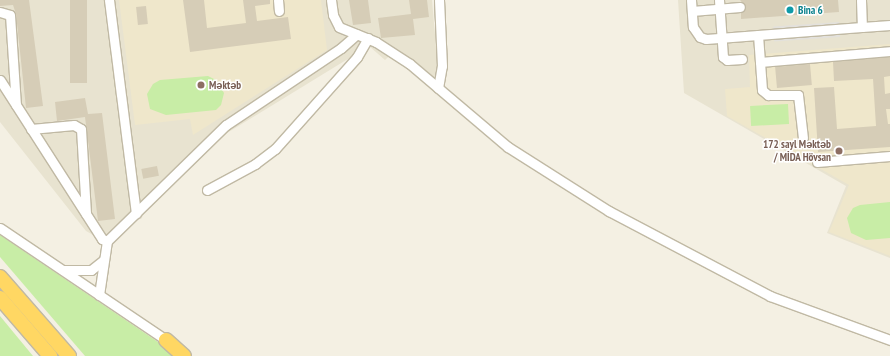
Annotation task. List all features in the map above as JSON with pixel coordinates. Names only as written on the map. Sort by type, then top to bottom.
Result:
[{"type":"highway","points":[[0,277],[50,356]]},
{"type":"highway","points":[[0,298],[24,315],[75,356]]},
{"type":"highway","points":[[24,315],[45,356]]},
{"type":"highway","points":[[24,315],[69,356]]},
{"type":"highway","points":[[166,340],[180,356]]},
{"type":"highway","points":[[166,340],[184,356]]},
{"type":"street","points":[[109,0],[136,213]]},
{"type":"street","points":[[278,0],[279,12]]},
{"type":"street","points":[[331,0],[333,15],[339,27],[368,38],[410,64],[508,147],[609,212],[770,296],[890,340]]},
{"type":"street","points":[[438,0],[442,66],[438,88]]},
{"type":"street","points":[[691,0],[693,27],[700,37],[722,38],[890,25]]},
{"type":"street","points":[[861,0],[862,27]]},
{"type":"street","points":[[692,11],[720,4],[740,7]]},
{"type":"street","points":[[720,4],[724,59],[742,59]]},
{"type":"street","points":[[0,12],[10,15],[16,106]]},
{"type":"street","points":[[99,295],[107,241],[226,125],[342,48],[357,34]]},
{"type":"street","points":[[758,35],[764,94],[798,95],[803,138]]},
{"type":"street","points":[[207,190],[255,164],[275,149],[357,57],[368,38]]},
{"type":"street","points":[[760,62],[890,51]]},
{"type":"street","points":[[0,80],[102,239],[107,241]]},
{"type":"street","points":[[31,129],[74,125],[81,129],[86,214]]},
{"type":"street","points":[[817,162],[890,156]]},
{"type":"street","points":[[0,228],[166,340]]},
{"type":"street","points":[[62,270],[91,270],[104,260]]},
{"type":"shaded area","points":[[0,0],[432,0],[439,81],[397,49],[385,60],[369,46],[227,133],[111,245],[86,231],[0,122]]},
{"type":"shaded area","name":"Məktəb","points":[[119,0],[321,0],[327,50],[193,135],[190,119],[135,125]]},
{"type":"shaded area","points":[[678,0],[890,0],[890,258],[827,233],[846,186],[684,93]]},
{"type":"shaded area","points":[[839,22],[840,37],[774,42],[773,27]]},
{"type":"shaded area","name":"172 sayl Məktəb / MİDA Hövsan","points":[[890,44],[890,256],[829,232],[849,185],[727,116],[725,89],[750,87],[749,55]]},
{"type":"green space","points":[[208,76],[216,80],[224,93],[221,105],[216,110],[166,115],[150,109],[147,94],[153,84],[160,80]]},
{"type":"green space","points":[[788,104],[789,124],[751,126],[750,106]]},
{"type":"green space","points":[[890,202],[890,238],[866,240],[851,233],[847,218],[853,208],[860,205]]},
{"type":"green space","points":[[0,235],[161,344],[174,356],[85,356],[0,257]]},
{"type":"green space","points":[[0,316],[33,356],[0,356]]},
{"type":"building","points":[[0,0],[29,0],[43,106],[26,108],[16,14],[13,5],[0,6]]},
{"type":"building","points":[[70,0],[87,0],[87,83],[70,83]]},
{"type":"building","points":[[183,0],[204,0],[207,28],[246,23],[243,0],[270,0],[270,4],[255,6],[257,21],[288,17],[291,39],[190,52]]},
{"type":"building","points":[[349,0],[368,0],[371,23],[353,25]]},
{"type":"building","points":[[409,0],[427,0],[429,17],[413,19],[415,35],[381,38],[378,18],[411,14]]},
{"type":"building","name":"Bina 6","points":[[740,0],[838,0],[839,12],[741,19],[741,13],[746,7]]},
{"type":"building","points":[[146,6],[148,24],[138,25],[136,7]]},
{"type":"building","points":[[890,57],[890,76],[884,77],[885,94],[890,93],[890,109],[886,109],[888,124],[890,124],[890,147],[818,152],[814,88],[834,87],[837,129],[876,126],[873,79],[834,81],[833,62]]},
{"type":"building","points":[[810,64],[812,85],[777,88],[775,67]]},
{"type":"building","points":[[85,98],[88,114],[102,113],[115,219],[98,221],[85,117],[57,121],[55,102]]},
{"type":"building","points":[[157,166],[159,176],[143,179],[141,169]]},
{"type":"place","name":"Bina 6","points":[[790,10]]},
{"type":"place","name":"Məktəb","points":[[201,85]]},
{"type":"place","name":"172 sayl Məktəb / MİDA Hövsan","points":[[839,151]]}]
